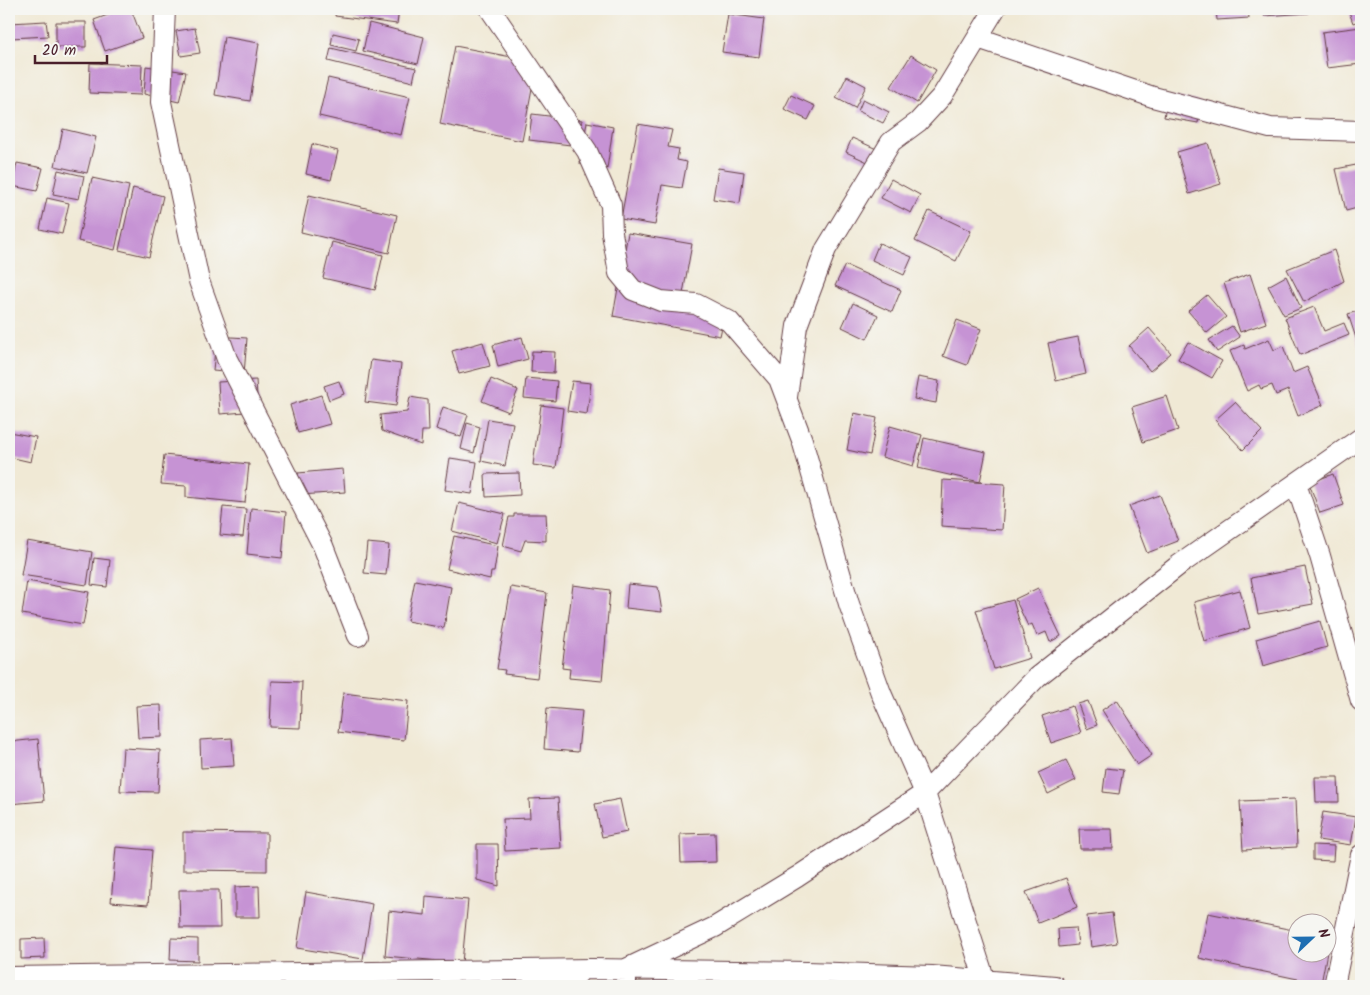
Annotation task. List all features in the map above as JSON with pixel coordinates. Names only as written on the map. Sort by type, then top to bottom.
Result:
[{"type":"street","points":[[165,9],[161,102],[199,281],[226,359],[323,546],[358,636]]},
{"type":"street","points":[[490,9],[587,151],[611,205],[612,233],[619,273],[633,290],[661,301],[696,304],[729,321],[779,379],[804,449],[849,604],[881,692],[925,793],[984,980]]},
{"type":"street","points":[[786,399],[797,326],[826,249],[891,142],[918,122],[942,96],[995,9]]},
{"type":"street","points":[[978,38],[1154,96],[1270,128],[1361,131]]},
{"type":"street","points":[[626,978],[797,877],[925,793],[1037,678],[1179,565],[1361,438]]},
{"type":"street","points":[[1296,484],[1320,556],[1361,701]]},
{"type":"street","points":[[1334,986],[1361,855]]},
{"type":"street","points":[[545,986],[592,969]]},
{"type":"street","points":[[9,977],[592,969],[626,978],[807,972],[932,976],[1055,986]]},
{"type":"building","points":[[124,9],[131,9],[142,38],[105,51],[94,20]]},
{"type":"building","points":[[336,9],[399,9],[397,24],[335,16]]},
{"type":"building","points":[[1216,9],[1248,9],[1249,18],[1217,20]]},
{"type":"building","points":[[1264,9],[1309,9],[1309,13],[1264,16]]},
{"type":"building","points":[[1348,9],[1361,9],[1361,20],[1353,23]]},
{"type":"building","points":[[728,14],[764,19],[759,57],[722,52]]},
{"type":"building","points":[[46,21],[48,36],[11,38],[10,23]]},
{"type":"building","points":[[56,22],[86,22],[86,47],[56,47]]},
{"type":"building","points":[[369,23],[424,37],[418,64],[363,51]]},
{"type":"building","points":[[1361,27],[1361,64],[1327,68],[1322,32]]},
{"type":"building","points":[[195,28],[200,53],[181,56],[176,31]]},
{"type":"building","points":[[333,33],[359,39],[356,51],[331,45]]},
{"type":"building","points":[[224,37],[259,43],[250,101],[215,95]]},
{"type":"building","points":[[455,46],[537,62],[522,141],[440,124]]},
{"type":"building","points":[[331,48],[416,68],[413,82],[328,61]]},
{"type":"building","points":[[911,55],[936,70],[917,103],[891,87]]},
{"type":"building","points":[[90,63],[142,65],[141,95],[89,93]]},
{"type":"building","points":[[146,66],[186,72],[179,102],[144,94]]},
{"type":"building","points":[[847,76],[866,86],[855,108],[836,98]]},
{"type":"building","points":[[328,78],[410,97],[401,135],[319,116]]},
{"type":"building","points":[[791,95],[815,106],[808,120],[784,109]]},
{"type":"building","points":[[1168,96],[1201,102],[1198,123],[1164,117]]},
{"type":"building","points":[[863,99],[889,112],[883,123],[858,111]]},
{"type":"building","points":[[532,114],[582,120],[579,146],[529,140]]},
{"type":"building","points":[[587,122],[613,127],[607,169],[580,164]]},
{"type":"building","points":[[638,124],[672,130],[668,147],[679,149],[677,160],[687,162],[682,188],[662,185],[655,225],[621,219]]},
{"type":"building","points":[[63,129],[96,137],[87,173],[55,166]]},
{"type":"building","points":[[852,138],[881,151],[874,165],[846,152]]},
{"type":"building","points":[[1208,143],[1221,184],[1189,194],[1177,152]]},
{"type":"building","points":[[312,144],[338,151],[331,180],[306,174]]},
{"type":"building","points":[[17,163],[43,168],[37,191],[12,186]]},
{"type":"building","points":[[1356,165],[1361,188],[1361,207],[1346,211],[1336,169]]},
{"type":"building","points":[[718,168],[744,172],[740,203],[713,199]]},
{"type":"building","points":[[58,170],[84,176],[79,199],[53,194]]},
{"type":"building","points":[[92,178],[129,186],[115,250],[78,241]]},
{"type":"building","points":[[891,179],[920,195],[911,213],[881,198]]},
{"type":"building","points":[[133,188],[163,196],[149,257],[119,250]]},
{"type":"building","points":[[309,195],[397,215],[389,253],[301,232]]},
{"type":"building","points":[[47,198],[69,203],[62,234],[40,229]]},
{"type":"building","points":[[929,211],[971,231],[956,261],[915,241]]},
{"type":"building","points":[[628,233],[692,244],[680,310],[724,318],[720,336],[613,316]]},
{"type":"building","points":[[332,242],[383,255],[375,290],[323,278]]},
{"type":"building","points":[[879,243],[912,257],[904,275],[872,260]]},
{"type":"building","points":[[1334,250],[1344,281],[1304,302],[1287,269]]},
{"type":"building","points":[[845,265],[901,290],[892,312],[835,286]]},
{"type":"building","points":[[1250,274],[1266,323],[1240,332],[1224,283]]},
{"type":"building","points":[[1286,276],[1301,308],[1284,315],[1268,286]]},
{"type":"building","points":[[1207,295],[1226,317],[1207,333],[1188,311]]},
{"type":"building","points":[[853,303],[878,315],[867,339],[842,327]]},
{"type":"building","points":[[1314,307],[1324,331],[1344,323],[1349,335],[1300,355],[1285,318]]},
{"type":"building","points":[[1361,310],[1361,353],[1348,314]]},
{"type":"building","points":[[957,320],[981,329],[967,365],[943,356]]},
{"type":"building","points":[[1232,326],[1240,337],[1217,352],[1209,340]]},
{"type":"building","points":[[1149,328],[1171,353],[1150,371],[1129,346]]},
{"type":"building","points":[[216,336],[247,338],[244,374],[213,371]]},
{"type":"building","points":[[522,337],[528,359],[498,367],[493,345]]},
{"type":"building","points":[[1078,337],[1086,374],[1056,381],[1048,343]]},
{"type":"building","points":[[1269,339],[1274,350],[1283,346],[1293,373],[1307,367],[1323,405],[1298,416],[1288,390],[1276,395],[1272,385],[1261,389],[1259,385],[1247,391],[1230,351],[1244,345],[1245,349]]},
{"type":"building","points":[[483,342],[490,366],[459,374],[452,351]]},
{"type":"building","points":[[1188,342],[1222,361],[1212,378],[1178,359]]},
{"type":"building","points":[[532,351],[555,352],[554,373],[531,372]]},
{"type":"building","points":[[371,360],[401,364],[396,406],[365,402]]},
{"type":"building","points":[[918,377],[939,381],[936,403],[914,399]]},
{"type":"building","points":[[526,378],[557,381],[555,401],[524,398]]},
{"type":"building","points":[[491,379],[518,390],[509,412],[482,401]]},
{"type":"building","points":[[256,380],[258,411],[220,414],[218,382]]},
{"type":"building","points":[[339,381],[344,394],[329,400],[324,386]]},
{"type":"building","points":[[572,381],[591,383],[587,414],[567,411]]},
{"type":"building","points":[[321,395],[330,424],[298,433],[290,405]]},
{"type":"building","points":[[1167,396],[1178,430],[1143,442],[1132,407]]},
{"type":"building","points":[[410,397],[428,400],[429,431],[422,431],[421,445],[382,431],[380,415],[407,412]]},
{"type":"building","points":[[1235,402],[1262,431],[1243,450],[1215,420]]},
{"type":"building","points":[[541,405],[563,408],[556,468],[533,465]]},
{"type":"building","points":[[443,407],[468,415],[461,437],[436,429]]},
{"type":"building","points":[[854,413],[877,418],[870,455],[847,450]]},
{"type":"building","points":[[488,419],[513,423],[505,466],[481,461]]},
{"type":"building","points":[[467,423],[480,427],[474,453],[461,449]]},
{"type":"building","points":[[890,426],[922,435],[913,466],[882,457]]},
{"type":"building","points":[[9,432],[36,437],[31,462],[9,457]]},
{"type":"building","points":[[924,438],[986,452],[980,482],[918,468]]},
{"type":"building","points":[[164,455],[249,464],[245,503],[186,497],[186,486],[161,484]]},
{"type":"building","points":[[450,458],[477,462],[472,494],[445,490]]},
{"type":"building","points":[[343,469],[345,492],[300,495],[298,473]]},
{"type":"building","points":[[519,473],[520,495],[486,497],[485,474]]},
{"type":"building","points":[[1333,474],[1344,505],[1320,513],[1309,483]]},
{"type":"building","points":[[943,480],[1005,484],[1002,530],[941,526]]},
{"type":"building","points":[[1160,495],[1178,541],[1147,553],[1129,506]]},
{"type":"building","points":[[459,503],[505,514],[497,543],[452,531]]},
{"type":"building","points":[[223,507],[246,509],[243,537],[220,535]]},
{"type":"building","points":[[251,508],[286,512],[282,558],[247,554]]},
{"type":"building","points":[[514,514],[546,514],[546,541],[525,540],[521,551],[503,546],[509,517],[514,517]]},
{"type":"building","points":[[454,536],[498,546],[494,572],[491,572],[490,579],[447,569]]},
{"type":"building","points":[[27,541],[92,552],[87,585],[21,575]]},
{"type":"building","points":[[367,543],[389,545],[386,575],[364,573]]},
{"type":"building","points":[[94,558],[110,560],[107,587],[91,585]]},
{"type":"building","points":[[1305,567],[1313,604],[1258,614],[1251,578]]},
{"type":"building","points":[[415,580],[451,587],[444,628],[407,621]]},
{"type":"building","points":[[27,581],[89,592],[83,625],[22,614]]},
{"type":"building","points":[[628,584],[658,587],[662,612],[626,608]]},
{"type":"building","points":[[573,585],[610,590],[602,681],[569,678],[570,669],[562,668]]},
{"type":"building","points":[[511,587],[547,593],[537,678],[504,674],[505,670],[497,669]]},
{"type":"building","points":[[1038,588],[1061,636],[1050,642],[1046,632],[1037,636],[1032,624],[1028,626],[1015,599]]},
{"type":"building","points":[[1240,590],[1250,628],[1204,641],[1194,602]]},
{"type":"building","points":[[1013,600],[1030,658],[994,669],[976,610]]},
{"type":"building","points":[[1320,621],[1327,647],[1263,666],[1256,639]]},
{"type":"building","points":[[272,681],[302,682],[300,728],[270,727]]},
{"type":"building","points":[[343,693],[408,701],[404,740],[338,732]]},
{"type":"building","points":[[1117,700],[1152,755],[1137,765],[1102,710]]},
{"type":"building","points":[[1088,701],[1097,725],[1087,729],[1078,704]]},
{"type":"building","points":[[161,705],[162,737],[138,738],[136,706]]},
{"type":"building","points":[[1072,706],[1081,733],[1051,743],[1042,716]]},
{"type":"building","points":[[547,708],[582,711],[578,752],[544,749]]},
{"type":"building","points":[[232,738],[234,766],[201,768],[200,740]]},
{"type":"building","points":[[38,739],[44,801],[9,804],[9,742]]},
{"type":"building","points":[[123,748],[160,750],[158,792],[120,791]]},
{"type":"building","points":[[1066,760],[1076,780],[1048,794],[1038,773]]},
{"type":"building","points":[[1106,768],[1123,770],[1119,794],[1103,792]]},
{"type":"building","points":[[1315,777],[1338,777],[1339,802],[1316,802]]},
{"type":"building","points":[[558,798],[561,848],[505,851],[503,819],[530,818],[529,799]]},
{"type":"building","points":[[620,799],[627,832],[602,837],[595,804]]},
{"type":"building","points":[[1295,799],[1297,847],[1243,850],[1240,801]]},
{"type":"building","points":[[1323,812],[1356,817],[1351,845],[1318,840]]},
{"type":"building","points":[[1079,829],[1112,829],[1113,849],[1080,849]]},
{"type":"building","points":[[183,832],[267,833],[267,871],[183,870]]},
{"type":"building","points":[[715,833],[716,862],[681,863],[680,834]]},
{"type":"building","points":[[477,844],[498,844],[499,886],[477,880]]},
{"type":"building","points":[[1313,845],[1334,846],[1333,861],[1313,860]]},
{"type":"building","points":[[116,847],[152,850],[148,905],[111,902]]},
{"type":"building","points":[[1066,878],[1077,907],[1038,923],[1026,892]]},
{"type":"building","points":[[259,886],[260,917],[235,917],[235,887]]},
{"type":"building","points":[[179,890],[219,890],[220,928],[180,928]]},
{"type":"building","points":[[306,892],[372,904],[363,959],[297,948]]},
{"type":"building","points":[[426,896],[468,900],[462,963],[385,956],[389,911],[425,915]]},
{"type":"building","points":[[1112,913],[1117,943],[1091,947],[1087,916]]},
{"type":"building","points":[[1208,913],[1288,929],[1288,962],[1325,962],[1321,984],[1199,958]]},
{"type":"building","points":[[1076,928],[1078,945],[1059,947],[1058,929]]},
{"type":"building","points":[[44,938],[45,958],[21,959],[21,939]]},
{"type":"building","points":[[171,938],[198,939],[198,961],[170,960]]},
{"type":"building","points":[[633,982],[671,983],[671,986],[633,986]]}]
